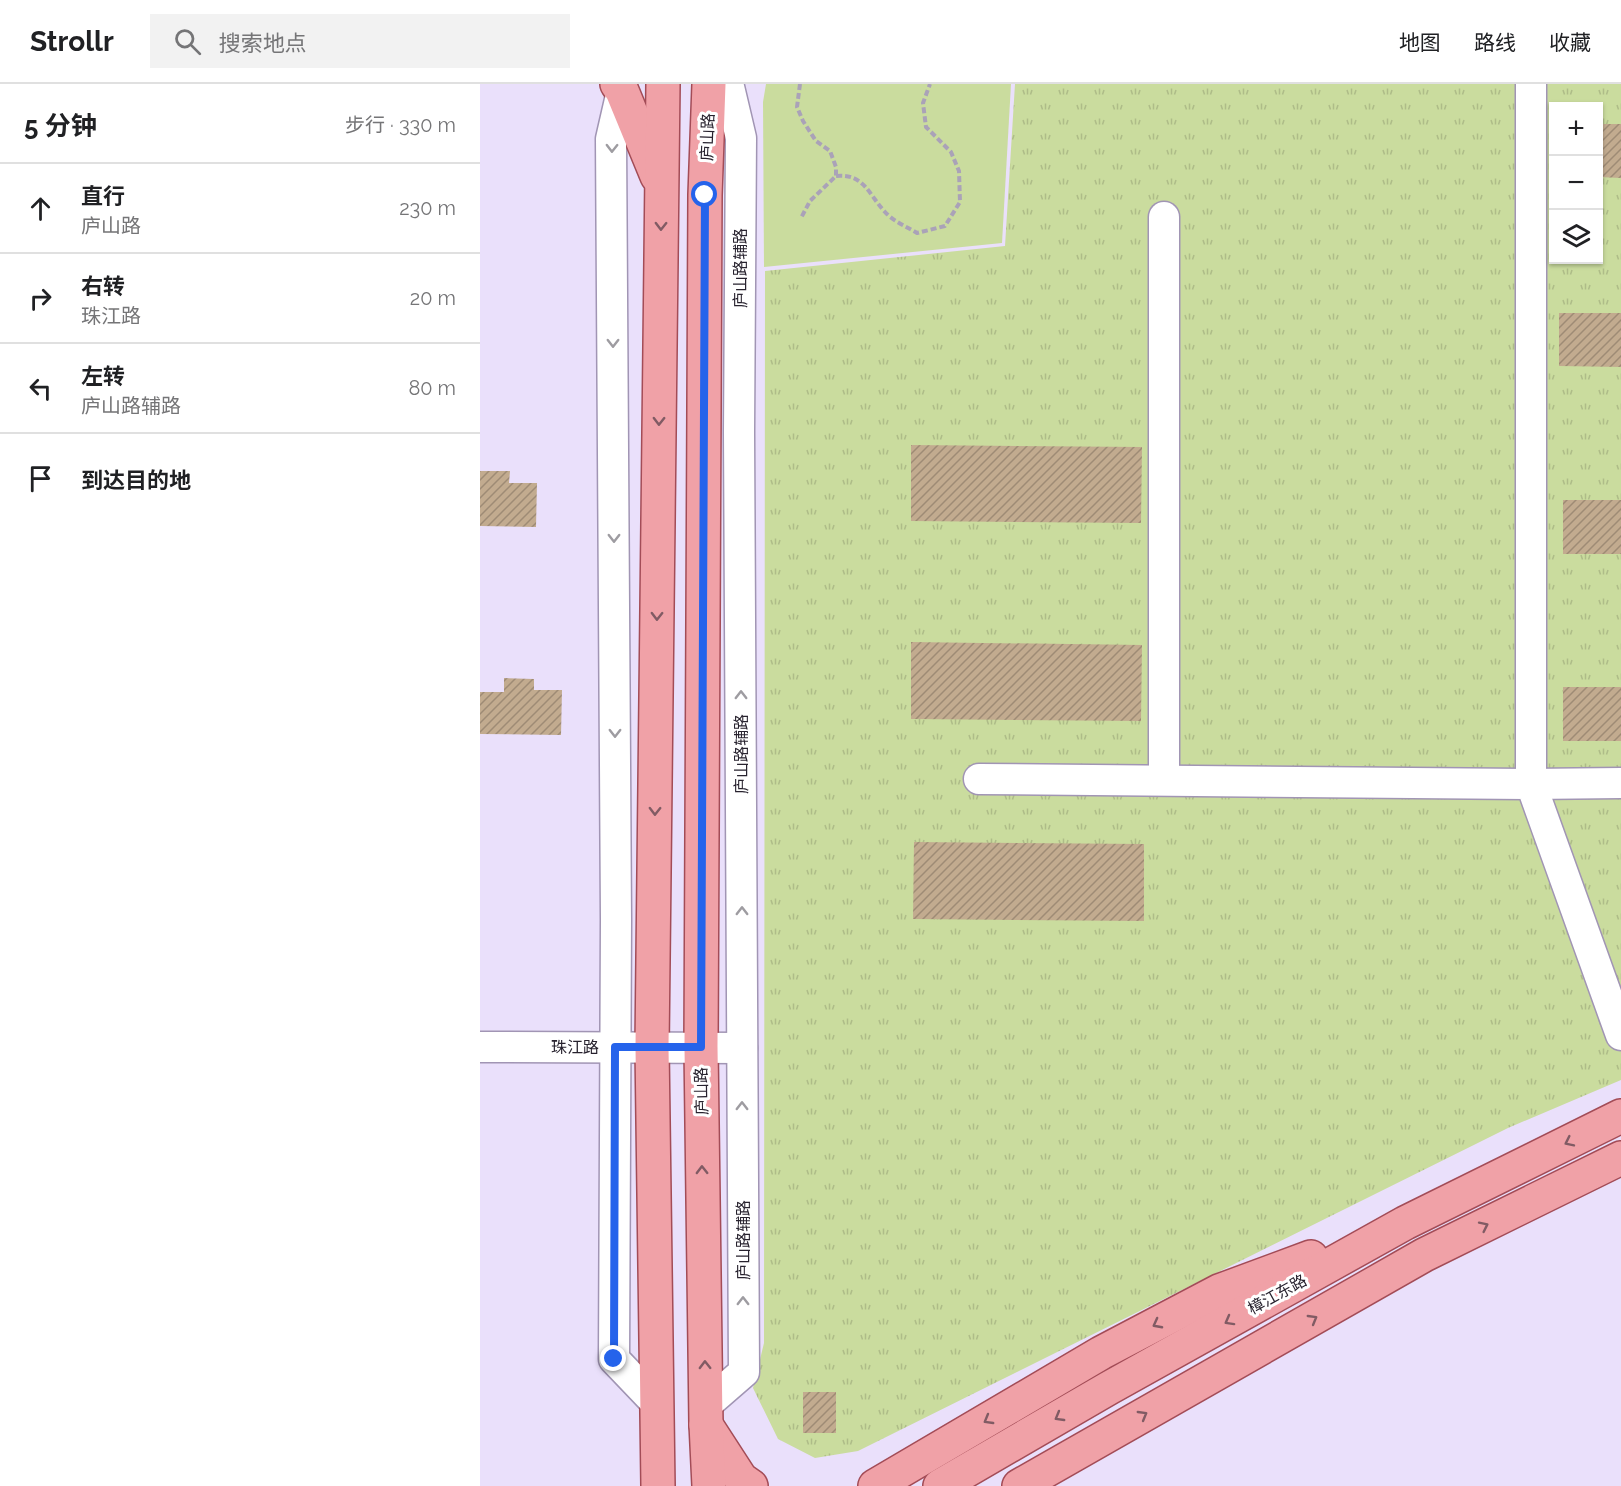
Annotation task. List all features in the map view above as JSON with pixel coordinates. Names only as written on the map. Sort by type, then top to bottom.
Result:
[{"type":"main road","points":[[658,1486],[652,1047],[663,84]]},
{"type":"main road","name":"庐山路","points":[[709,1486],[701,1047],[705,195],[723,85]]},
{"type":"main road","points":[[620,87],[662,188]]},
{"type":"main road","name":"樟江东路","points":[[940,1486],[1109,1388],[1406,1223],[1621,1116]]},
{"type":"main road","points":[[1019,1486],[1424,1255],[1621,1158]]},
{"type":"main road","points":[[875,1486],[1101,1353],[1219,1291],[1406,1223]]},
{"type":"main road","points":[[639,1486],[656,1412]]},
{"type":"main road","points":[[706,1415],[741,1479],[751,1486]]},
{"type":"street","points":[[1531,84],[1531,784],[1621,1035]]},
{"type":"street","name":"庐山路辅路","points":[[706,1415],[744,1372],[739,432],[741,138],[723,85]]},
{"type":"street","points":[[620,87],[611,139],[616,920],[614,1359],[656,1412]]},
{"type":"street","points":[[1164,217],[1164,780]]},
{"type":"street","points":[[979,779],[1621,783]]},
{"type":"street","name":"珠江路","points":[[480,1047],[742,1048]]},
{"type":"path","points":[[800,84],[797,107],[816,141],[830,152],[836,167],[836,176]]},
{"type":"path","points":[[801,218],[810,201],[836,176],[847,174],[865,185],[886,214],[917,233],[945,226],[960,202],[959,171],[951,152],[926,127],[923,103],[930,84]]},
{"type":"green space","points":[[766,84],[1011,84],[1002,243],[764,267],[763,102]]},
{"type":"green space","points":[[1015,84],[1621,84],[1621,1080],[1508,1128],[858,1451],[815,1458],[778,1439],[753,1388],[764,1343],[765,271],[1005,246]]},
{"type":"building","points":[[1603,124],[1621,124],[1621,178],[1603,177]]},
{"type":"building","points":[[1559,313],[1621,313],[1621,367],[1559,366]]},
{"type":"building","points":[[911,445],[1142,447],[1141,523],[911,521]]},
{"type":"building","points":[[480,471],[510,471],[509,483],[537,483],[536,527],[480,526]]},
{"type":"building","points":[[1563,500],[1621,500],[1621,554],[1563,554]]},
{"type":"building","points":[[911,642],[1142,645],[1141,721],[911,719]]},
{"type":"building","points":[[504,678],[534,679],[534,690],[562,690],[561,735],[480,734],[480,692],[504,692]]},
{"type":"building","points":[[1563,687],[1621,687],[1621,741],[1563,741]]},
{"type":"building","points":[[914,842],[1144,844],[1144,921],[913,919]]},
{"type":"building","points":[[803,1392],[836,1392],[836,1433],[803,1433]]},
{"type":"route","points":[[614,1359],[615,1047],[701,1047],[705,195]]}]
